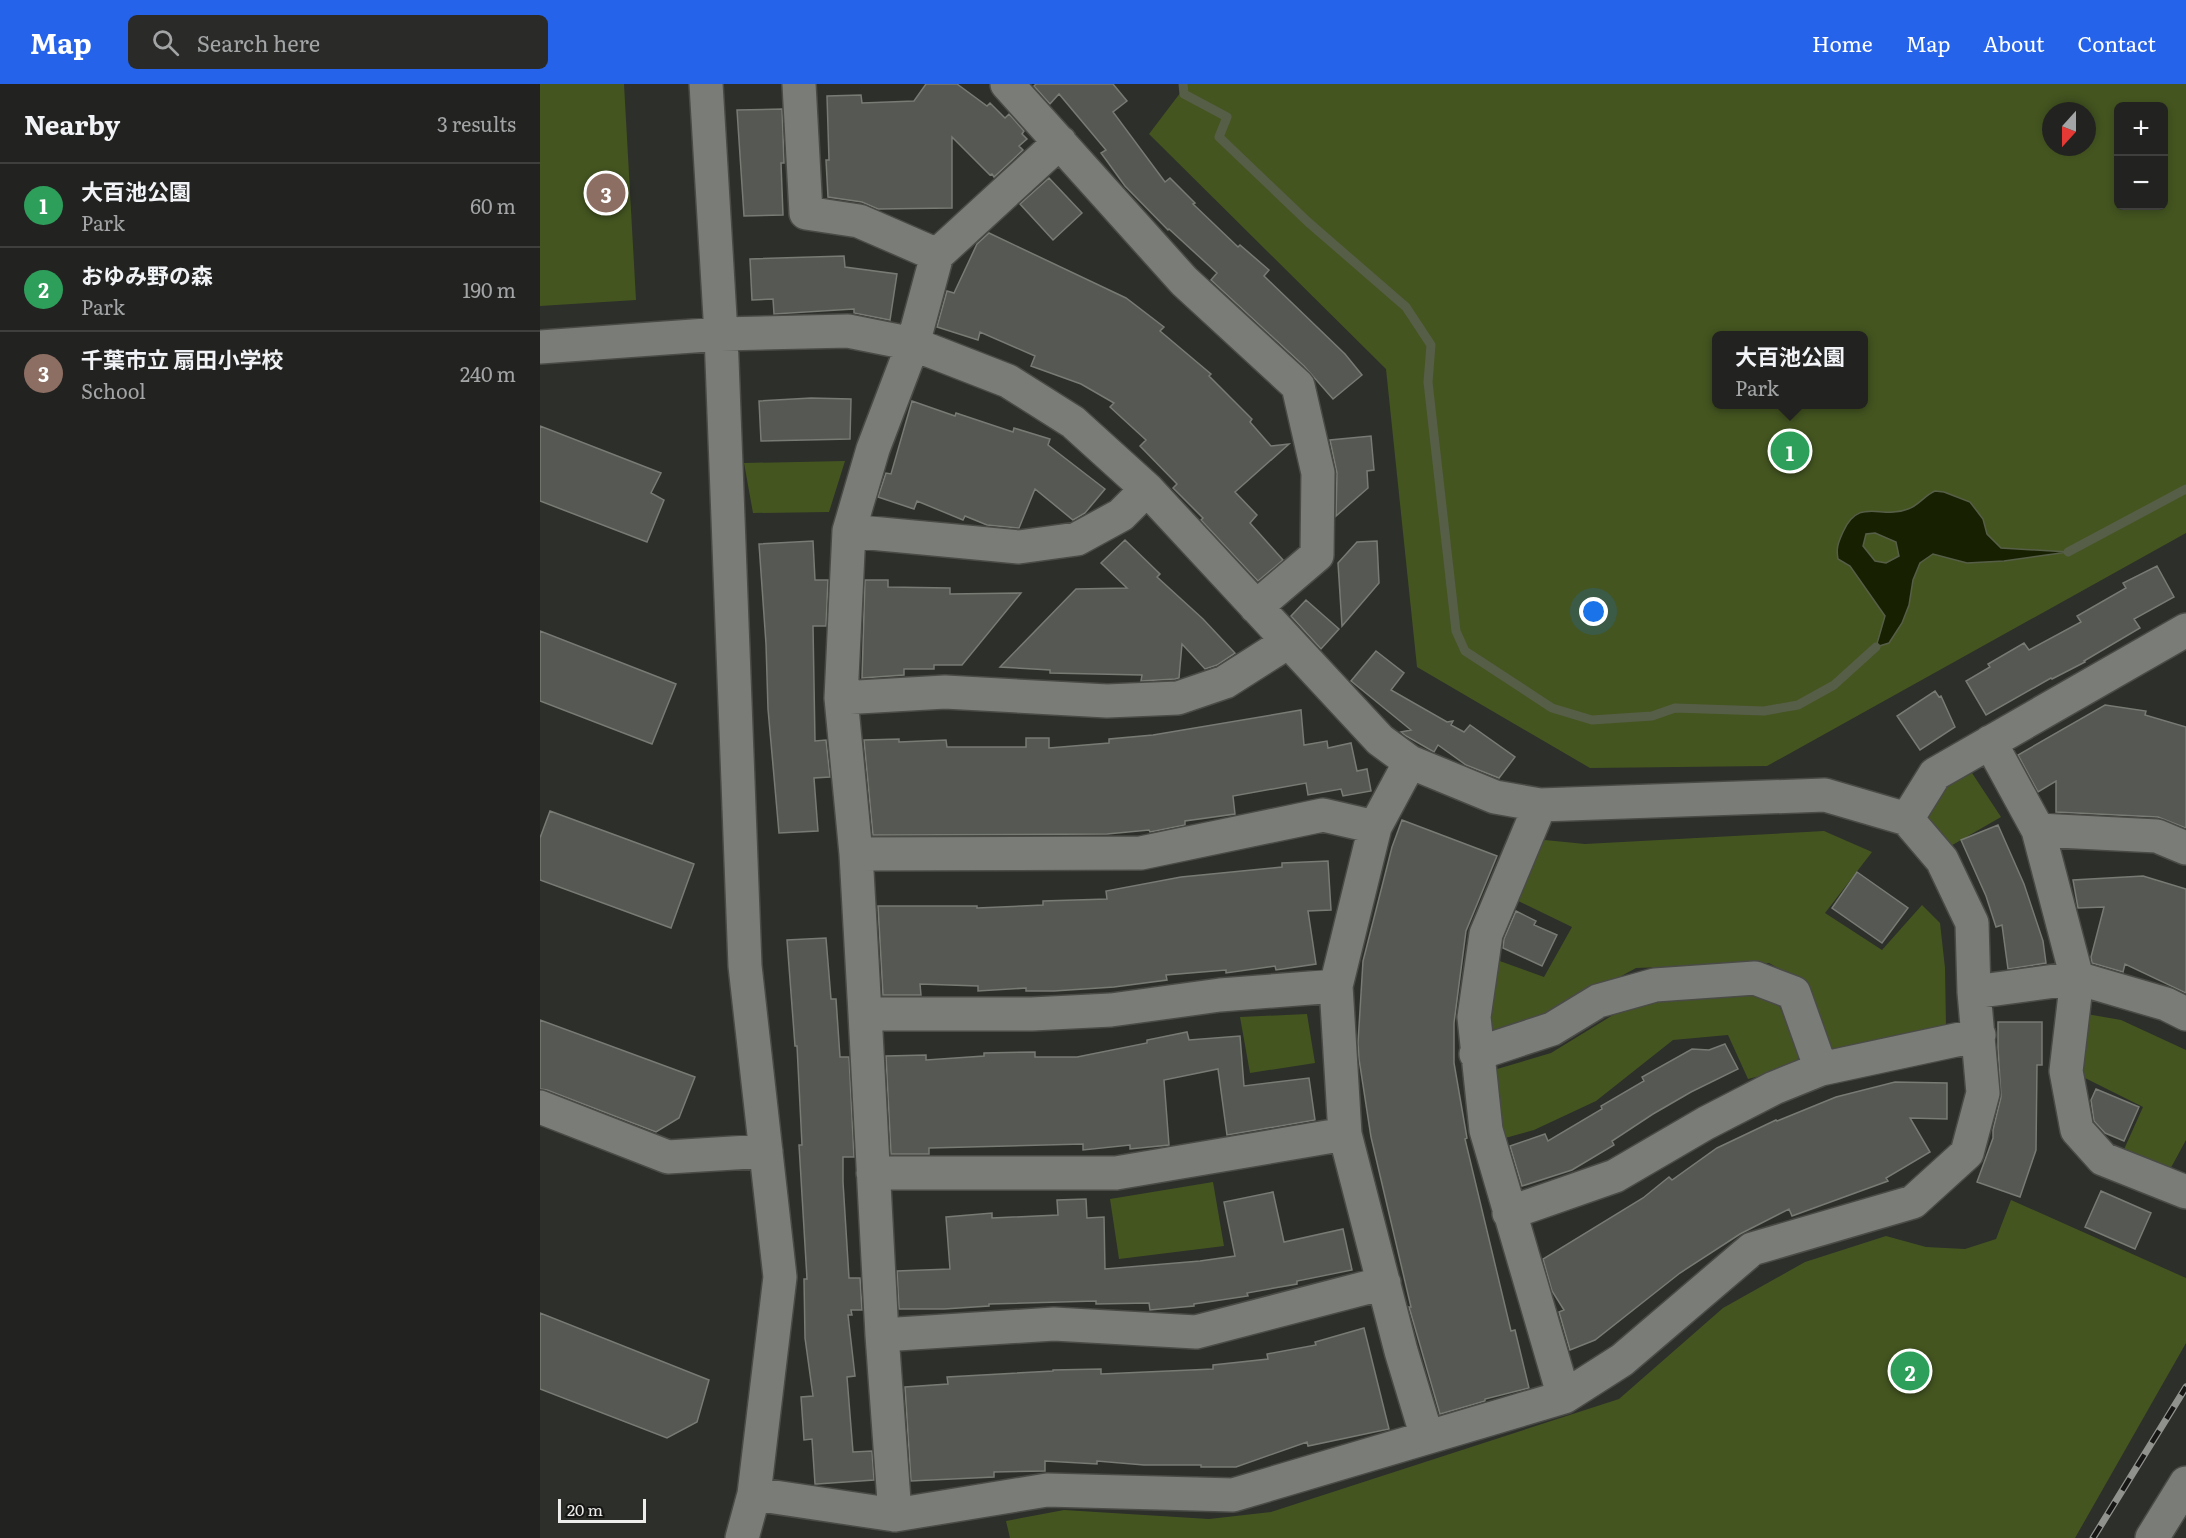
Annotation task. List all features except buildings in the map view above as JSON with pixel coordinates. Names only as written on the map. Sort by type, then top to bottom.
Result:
[{"type":"street","points":[[706,84],[721,334],[745,966],[780,1277],[754,1494],[742,1538]]},
{"type":"street","points":[[799,84],[806,213],[859,221],[938,255]]},
{"type":"street","points":[[1007,84],[1184,281],[1298,386],[1318,473],[1317,555],[1256,607]]},
{"type":"street","points":[[895,1515],[882,1335],[855,854],[841,698],[849,531],[873,449],[913,344],[938,255],[1060,142]]},
{"type":"street","points":[[540,347],[721,334],[848,331],[913,344],[972,366],[1008,381],[1073,422],[1147,489],[1380,740],[1410,762],[1495,797],[1540,805],[1825,795],[1907,819],[1942,860],[1972,923],[1974,992],[1983,1092],[1967,1153],[1913,1202],[1752,1249],[1623,1360],[1564,1397],[1233,1495],[1047,1490],[895,1515],[754,1494]]},
{"type":"street","points":[[849,531],[1019,547],[1077,539],[1121,515],[1147,489]]},
{"type":"street","points":[[841,698],[945,692],[1107,701],[1178,698],[1225,682],[1288,642]]},
{"type":"street","points":[[1907,819],[1935,774],[1990,742],[2181,642]]},
{"type":"street","points":[[1990,742],[2038,830],[2077,978],[2066,1071],[2077,1130],[2103,1159],[2186,1192]]},
{"type":"street","points":[[1410,762],[1375,827],[1336,986],[1345,1134],[1401,1351],[1427,1437]]},
{"type":"street","points":[[1540,805],[1486,934],[1474,1017],[1476,1054],[1486,1130],[1564,1397]]},
{"type":"street","points":[[855,854],[1142,854],[1323,815],[1375,827]]},
{"type":"street","points":[[2038,830],[2157,836],[2186,848]]},
{"type":"street","points":[[1476,1054],[1552,1029],[1598,1001],[1655,985],[1755,978],[1794,993],[1821,1069]]},
{"type":"street","points":[[1974,992],[2077,978],[2166,1004],[2186,1014]]},
{"type":"street","points":[[865,1014],[1043,1014],[1112,1010],[1220,995],[1336,986]]},
{"type":"street","points":[[1509,1213],[1615,1176],[1706,1123],[1774,1088],[1821,1069],[1979,1035]]},
{"type":"street","points":[[540,1107],[668,1157],[766,1151]]},
{"type":"street","points":[[873,1173],[1116,1173],[1345,1134]]},
{"type":"street","points":[[882,1335],[1054,1324],[1196,1332],[1384,1283]]},
{"type":"street","points":[[2152,1538],[2186,1483]]},
{"type":"green space","points":[[540,84],[624,84],[636,300],[540,306]]},
{"type":"green space","points":[[1187,84],[2186,84],[2186,533],[1767,766],[1590,768],[1417,667],[1386,369],[1149,134]]},
{"type":"green space","points":[[845,461],[829,512],[753,513],[744,463]]},
{"type":"green space","points":[[1972,773],[2001,817],[1935,855],[1919,822],[1947,786]]},
{"type":"green space","points":[[1824,831],[1872,852],[1825,913],[1882,950],[1922,905],[1940,923],[1945,968],[1946,1027],[1835,1054],[1827,1047],[1783,971],[1769,963],[1636,968],[1539,1021],[1485,1036],[1497,960],[1544,977],[1572,927],[1514,899],[1534,848],[1545,840],[1585,844]]},
{"type":"green space","points":[[1749,989],[1779,1005],[1800,1054],[1794,1067],[1748,1079],[1728,1035],[1673,1040],[1596,1101],[1534,1130],[1498,1140],[1487,1072],[1551,1053],[1626,1007],[1667,996]]},
{"type":"green space","points":[[2081,1013],[2121,1020],[2186,1050],[2186,1140],[2161,1186],[2117,1165],[2143,1107],[2079,1075]]},
{"type":"green space","points":[[1307,1014],[1315,1063],[1250,1073],[1240,1017]]},
{"type":"green space","points":[[1213,1182],[1224,1246],[1119,1259],[1110,1199]]},
{"type":"green space","points":[[2011,1200],[2186,1278],[2186,1343],[2075,1538],[1010,1538],[1006,1521],[1064,1510],[1209,1519],[1271,1512],[1619,1399],[1723,1308],[1805,1262],[1886,1236],[1926,1247],[1965,1249],[1996,1239]]},
{"type":"shaded area","points":[[1944,492],[1970,502],[1983,519],[1987,534],[2001,548],[2068,552],[2004,561],[1967,563],[1933,554],[1920,563],[1913,580],[1909,605],[1902,623],[1889,643],[1876,647],[1885,616],[1850,566],[1838,559],[1837,549],[1840,539],[1849,521],[1856,515],[1871,511],[1898,512],[1915,505],[1931,493]],"holes":[[[1875,533],[1896,542],[1899,556],[1886,563],[1875,561],[1863,546],[1866,534]]]},
{"type":"waterway","points":[[1183,84],[1184,94],[1227,117],[1219,137],[1308,222],[1406,307],[1431,345],[1428,382],[1456,631],[1465,651],[1552,708],[1592,720],[1652,716],[1675,708],[1764,711],[1798,705],[1834,685],[1876,647]]},
{"type":"waterway","points":[[2068,552],[2186,489]]},
{"type":"railway","points":[[2093,1538],[2186,1387]]},
{"type":"place","name":"千葉市立 扇田小学校","points":[[606,193]]},
{"type":"place","name":"大百池公園","points":[[1790,451]]},
{"type":"place","name":"おゆみ野の森","points":[[1910,1371]]}]
